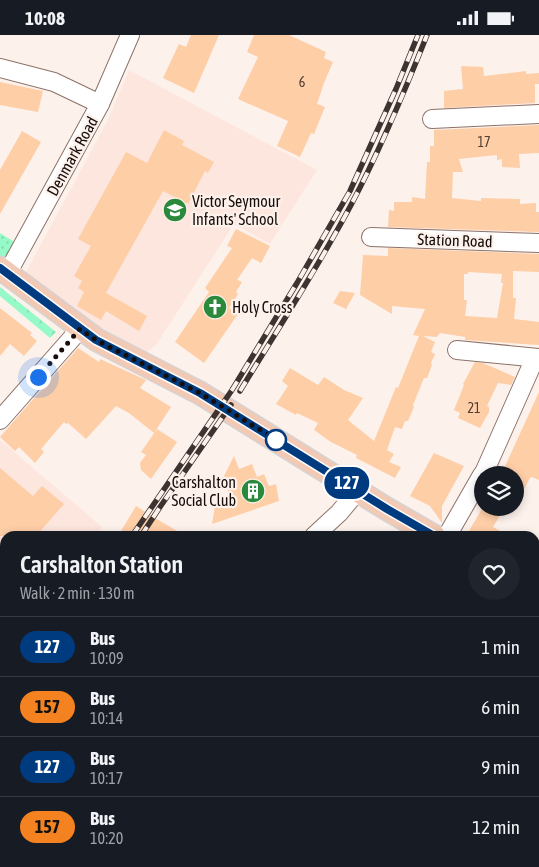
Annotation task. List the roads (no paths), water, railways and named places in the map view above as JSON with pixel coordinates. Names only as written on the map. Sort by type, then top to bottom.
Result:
[{"type":"main road","points":[[4,271],[96,340],[200,393],[426,531]]},
{"type":"street","name":"Denmark Road","points":[[4,271],[100,104],[130,35]]},
{"type":"street","points":[[0,69],[54,82],[100,104]]},
{"type":"street","points":[[432,119],[539,114]]},
{"type":"street","name":"Station Road","points":[[371,237],[539,243]]},
{"type":"street","points":[[0,420],[80,329]]},
{"type":"street","points":[[457,350],[537,358],[487,466]]},
{"type":"street","points":[[320,531],[340,513],[358,490]]},
{"type":"street","points":[[450,531],[474,490]]},
{"type":"railway","points":[[135,531],[232,390],[350,191],[418,35]]},
{"type":"railway","points":[[240,391],[311,276],[351,205],[391,121],[427,35]]},
{"type":"railway","points":[[144,531],[231,405]]},
{"type":"place","name":"Victor Seymour Infants' School","points":[[175,210]]},
{"type":"place","name":"Holy Cross","points":[[215,307]]},
{"type":"place","name":"Carshalton Social Club","points":[[253,491]]}]
